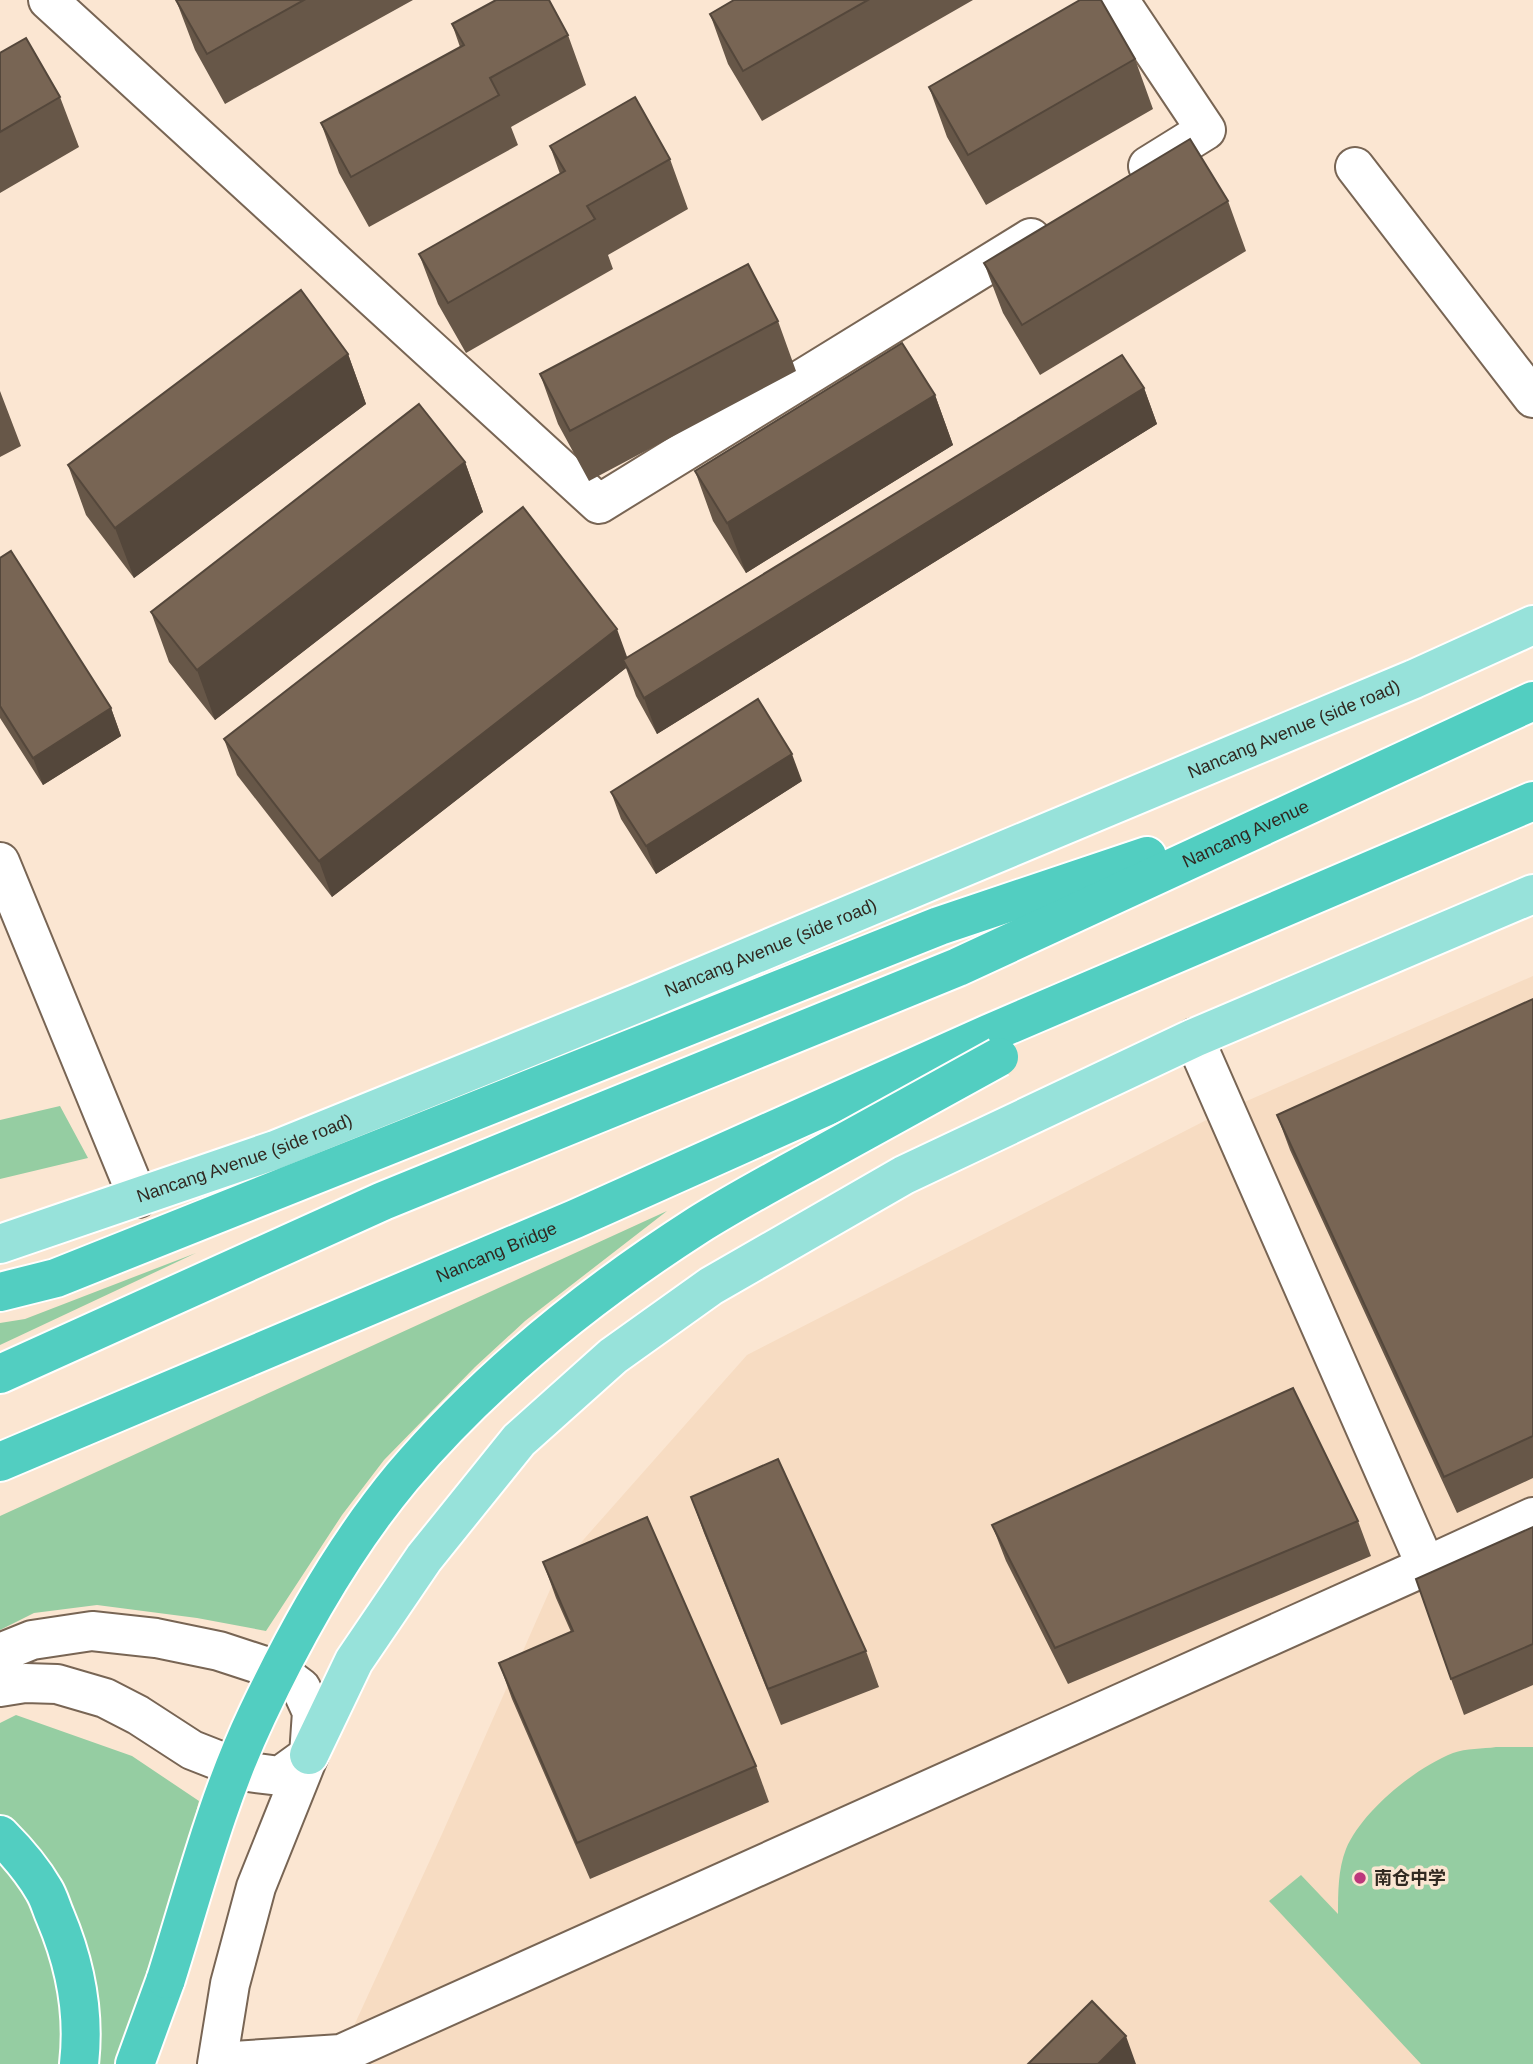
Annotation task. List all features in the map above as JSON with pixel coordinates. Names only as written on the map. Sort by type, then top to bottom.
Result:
[{"type":"highway","name":"Nancang Avenue","points":[[0,1374],[383,1200],[958,967],[1533,701]]},
{"type":"highway","points":[[0,1292],[56,1279],[939,926],[1331,794]]},
{"type":"highway","points":[[135,2064],[166,1979],[227,1785],[255,1718],[286,1655],[356,1538],[402,1477],[473,1401],[539,1340],[699,1225],[994,1046],[1337,883],[1533,801]]},
{"type":"highway","name":"Nancang Bridge","points":[[0,1462],[575,1219],[994,1046]]},
{"type":"highway","points":[[0,1835],[44,1891],[68,1952],[80,2006],[82,2039],[79,2064]]},
{"type":"highway","points":[[161,2064],[166,1979]]},
{"type":"main road","name":"Nancang Avenue (side road)","points":[[0,1244],[275,1150],[636,1004],[1415,679],[1533,625]]},
{"type":"main road","points":[[309,1755],[354,1661],[424,1558],[519,1440],[614,1356],[711,1286],[904,1175],[1195,1038],[1533,894]]},
{"type":"street","points":[[48,0],[599,504],[1063,218]]},
{"type":"street","points":[[1119,0],[1206,130],[1123,181]]},
{"type":"street","points":[[1355,167],[1533,398]]},
{"type":"street","points":[[0,862],[138,1198]]},
{"type":"street","points":[[1195,1038],[1426,1566]]},
{"type":"street","points":[[0,1653],[32,1640],[92,1631],[156,1638],[219,1651],[277,1670],[301,1688],[312,1712],[309,1755],[256,1887],[230,1984],[218,2063],[341,2054],[1533,1517]]},
{"type":"street","points":[[0,1687],[25,1683],[57,1684],[105,1698],[138,1715],[192,1750],[248,1772],[280,1776],[309,1755]]},
{"type":"shaded area","points":[[1533,976],[1533,2064],[347,2064],[341,2054],[561,1565],[747,1355],[1226,1110]]},
{"type":"green space","points":[[60,1106],[88,1158],[0,1179],[0,1120]]},
{"type":"green space","points":[[667,1211],[525,1321],[475,1367],[384,1460],[342,1515],[266,1631],[197,1618],[97,1605],[34,1613],[0,1630],[0,1516]]},
{"type":"green space","points":[[196,1253],[0,1345],[0,1323],[25,1319]]},
{"type":"green space","points":[[16,1715],[132,1756],[199,1801],[154,1974],[144,2064],[0,2064],[0,1723]]},
{"type":"green space","points":[[1533,1747],[1533,2064],[1421,2064],[1269,1901],[1301,1875],[1338,1914],[1338,1889],[1343,1857],[1364,1820],[1377,1806],[1391,1792],[1438,1760],[1458,1751]]},
{"type":"building","points":[[176,0],[304,0],[207,54]]},
{"type":"building","points":[[496,0],[549,0],[568,35],[490,78],[499,95],[351,177],[321,123],[464,45],[452,24]]},
{"type":"building","points":[[734,0],[868,0],[743,71],[710,14]]},
{"type":"building","points":[[1080,0],[1101,0],[1135,59],[968,155],[929,87]]},
{"type":"building","points":[[26,38],[60,97],[0,132],[0,53]]},
{"type":"building","points":[[635,97],[670,159],[587,206],[595,219],[448,303],[419,254],[565,171],[550,146]]},
{"type":"building","points":[[1190,139],[1228,201],[1022,325],[984,263]]},
{"type":"building","points":[[748,264],[778,321],[570,431],[540,374]]},
{"type":"building","points":[[301,290],[348,354],[115,528],[68,465]]},
{"type":"building","points":[[902,343],[935,395],[727,523],[695,471]]},
{"type":"building","points":[[1122,355],[1144,388],[644,698],[623,660]]},
{"type":"building","points":[[419,404],[465,462],[197,670],[151,612]]},
{"type":"building","points":[[523,507],[617,629],[319,861],[224,739]]},
{"type":"building","points":[[11,551],[111,708],[33,758],[0,706],[0,558]]},
{"type":"building","points":[[758,699],[792,754],[646,846],[611,792]]},
{"type":"building","points":[[1533,999],[1533,1436],[1444,1477],[1277,1115]]},
{"type":"building","points":[[1293,1388],[1358,1521],[1055,1648],[992,1525]]},
{"type":"building","points":[[778,1459],[866,1651],[768,1689],[691,1497]]},
{"type":"building","points":[[647,1517],[756,1766],[577,1843],[499,1663],[573,1631],[543,1562]]},
{"type":"building","points":[[1533,1527],[1533,1644],[1451,1679],[1416,1579]]},
{"type":"building","points":[[1092,2001],[1126,2036],[1098,2064],[1028,2064]]},
{"type":"place","name":"南仓中学","points":[[1360,1878]]}]
